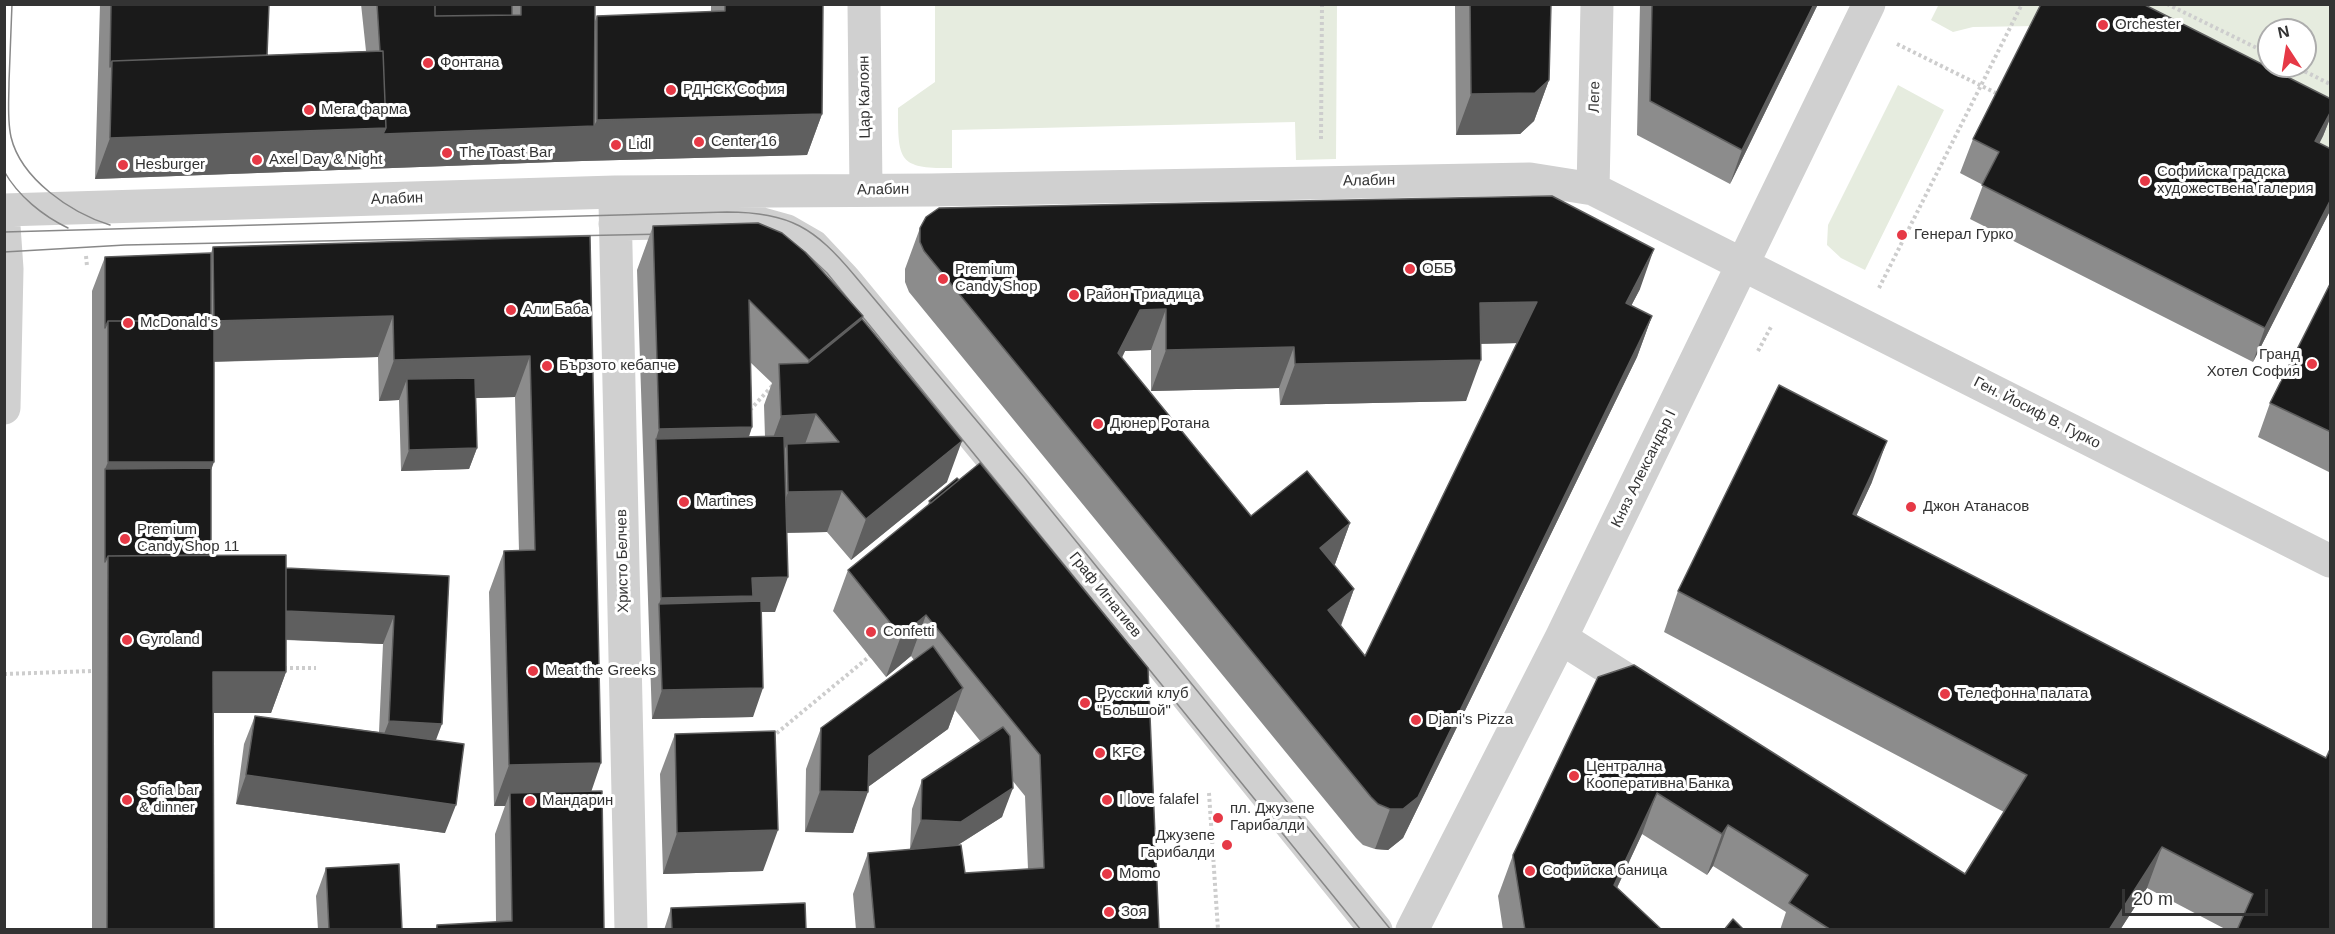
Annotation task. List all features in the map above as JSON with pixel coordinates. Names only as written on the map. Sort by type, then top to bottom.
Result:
[{"type":"street","name":"Цар Калоян","points":[[864,4],[866,190]]},
{"type":"street","name":"Леге","points":[[1593,189],[1597,4]]},
{"type":"street","name":"Княз Александър I","points":[[1412,930],[1561,638],[1864,14]]},
{"type":"street","name":"Алабин","points":[[4,210],[615,208],[866,190],[1530,179],[1593,189],[1743,265]]},
{"type":"street","name":"Граф Игнатиев","points":[[615,208],[751,221],[787,231],[813,246],[830,263],[1130,624],[1376,930]]},
{"type":"street","name":"Христо Белчев","points":[[615,208],[631,930]]},
{"type":"street","points":[[4,226],[7,269],[4,408]]},
{"type":"street","name":"Ген. Йосиф В. Гурко","points":[[1743,265],[2331,561]]},
{"type":"street","points":[[1561,638],[1672,708]]},
{"type":"path","points":[[1322,4],[1322,182]]},
{"type":"path","points":[[1878,290],[2022,4]]},
{"type":"path","points":[[2168,5],[2257,48]]},
{"type":"path","points":[[1864,14],[1981,86],[2000,95]]},
{"type":"path","points":[[2317,77],[2331,84]]},
{"type":"path","points":[[86,256],[87,266]]},
{"type":"path","points":[[1758,351],[1775,320]]},
{"type":"path","points":[[742,418],[774,384]]},
{"type":"path","points":[[771,738],[870,656]]},
{"type":"path","points":[[282,668],[316,668]]},
{"type":"path","points":[[4,674],[92,670]]},
{"type":"path","points":[[1208,783],[1218,930]]},
{"type":"shaded area","points":[[1939,4],[2330,5],[2330,190],[2035,26],[1973,27],[1953,32],[1931,20]]},
{"type":"shaded area","points":[[935,5],[1337,5],[1336,159],[1296,160],[1295,122],[952,130],[952,168],[934,168],[911,163],[901,150],[898,108],[935,82]]},
{"type":"shaded area","points":[[1898,85],[1944,110],[1865,270],[1841,258],[1827,245],[1828,225]]},
{"type":"building","points":[[111,4],[269,4],[267,55],[112,61],[110,67]]},
{"type":"building","points":[[377,4],[435,4],[435,16],[521,15],[521,4],[595,4],[594,126],[383,134],[386,128],[383,51],[380,51]]},
{"type":"building","points":[[435,4],[512,4],[512,15],[435,16]]},
{"type":"building","points":[[725,4],[823,4],[822,114],[597,120],[597,16],[725,11]]},
{"type":"building","points":[[1470,4],[1551,4],[1549,80],[1535,93],[1471,94]]},
{"type":"building","points":[[1652,4],[1814,4],[1742,150],[1650,101]]},
{"type":"building","name":"Софийска градска художествена галерия","points":[[2041,4],[2143,4],[2257,62],[2257,78],[2289,78],[2331,99],[2331,111],[2315,141],[2331,149],[2331,199],[2265,328],[1982,185],[1999,152],[1973,139]]},
{"type":"building","points":[[383,51],[386,128],[110,138],[112,61]]},
{"type":"building","points":[[1552,196],[1654,249],[1626,303],[1652,316],[1418,797],[1403,809],[1390,809],[1378,804],[1371,797],[924,251],[920,242],[920,228],[926,217],[939,208]],"holes":[[[1537,302],[1365,656],[1328,610],[1354,589],[1320,548],[1350,523],[1307,471],[1251,516],[1118,353],[1140,310],[1166,309],[1166,350],[1294,347],[1295,364],[1481,360],[1480,303]]]},
{"type":"building","points":[[758,223],[782,233],[805,252],[863,316],[809,360],[749,300],[752,427],[659,429],[653,226]]},
{"type":"building","points":[[590,236],[601,763],[509,765],[504,551],[535,550],[530,356],[394,360],[393,316],[214,321],[213,247]]},
{"type":"building","points":[[211,253],[211,321],[108,321],[105,328],[105,257]]},
{"type":"building","name":"Гранд Хотел София","points":[[2331,282],[2331,432],[2270,403]]},
{"type":"building","points":[[862,319],[962,441],[866,519],[842,491],[788,492],[787,444],[839,442],[816,414],[781,416],[779,364],[808,363]]},
{"type":"building","points":[[108,321],[214,321],[214,462],[108,462]]},
{"type":"building","points":[[475,378],[477,448],[409,450],[407,379]]},
{"type":"building","points":[[1779,385],[1887,441],[1853,514],[2326,758],[2331,747],[2331,930],[2237,930],[2253,894],[2162,847],[2109,930],[1831,930],[1789,903],[1808,875],[1728,825],[1722,834],[1657,793],[1614,885],[1662,930],[1525,930],[1513,855],[1598,677],[1634,665],[1965,874],[2027,775],[1678,591]]},
{"type":"building","points":[[784,436],[788,577],[752,578],[753,596],[661,598],[656,439]]},
{"type":"building","points":[[980,463],[1148,668],[1159,930],[875,930],[868,853],[961,845],[965,873],[1044,868],[1040,755],[926,615],[901,636],[848,570]]},
{"type":"building","points":[[211,468],[211,555],[108,556],[105,562],[105,469]]},
{"type":"building","points":[[957,478],[959,480],[931,503],[929,501]]},
{"type":"building","points":[[286,555],[286,672],[213,672],[214,930],[107,930],[108,556]]},
{"type":"building","points":[[286,568],[449,576],[442,724],[389,721],[394,616],[286,611]]},
{"type":"building","points":[[761,601],[763,688],[662,690],[659,604]]},
{"type":"building","points":[[933,646],[963,688],[869,756],[868,792],[820,791],[821,728]]},
{"type":"building","points":[[255,716],[464,744],[456,805],[246,775]]},
{"type":"building","points":[[1003,727],[1010,736],[1013,788],[961,822],[921,820],[922,780]]},
{"type":"building","points":[[775,731],[778,830],[677,833],[675,734]]},
{"type":"building","points":[[602,791],[604,930],[437,930],[437,925],[512,921],[510,793]]},
{"type":"building","points":[[399,864],[402,930],[329,930],[326,868]]},
{"type":"building","points":[[805,903],[806,930],[672,930],[671,908]]},
{"type":"building","points":[[1733,919],[1744,930],[1724,930]]},
{"type":"tram line","points":[[12,4],[9,116],[11,137],[17,152],[25,167],[36,180],[64,203],[110,225]]},
{"type":"tram line","points":[[4,171],[16,189],[32,204],[49,218],[68,228]]},
{"type":"tram line","points":[[4,232],[727,212],[768,215],[800,226],[841,259],[1024,477],[1391,930]]},
{"type":"tram line","points":[[4,252],[125,245],[665,234]]},
{"type":"tram line","points":[[790,243],[806,253],[827,273],[1361,930]]},
{"type":"place","name":"Orchester","points":[[2103,25]]},
{"type":"place","name":"Фонтана","points":[[428,63]]},
{"type":"place","name":"РДНСК София","points":[[671,90]]},
{"type":"place","name":"Мега фарма","points":[[309,110]]},
{"type":"place","name":"Center 16","points":[[699,142]]},
{"type":"place","name":"Lidl","points":[[616,145]]},
{"type":"place","name":"The Toast Bar","points":[[447,153]]},
{"type":"place","name":"Axel Day & Night","points":[[257,160]]},
{"type":"place","name":"Hesburger","points":[[123,165]]},
{"type":"place","name":"Софийска градска художествена галерия","points":[[2145,181]]},
{"type":"place","name":"Генерал Гурко","points":[[1902,235]]},
{"type":"place","name":"ОББ","points":[[1410,269]]},
{"type":"place","name":"Premium Candy Shop","points":[[943,279]]},
{"type":"place","name":"Район Триадица","points":[[1074,295]]},
{"type":"place","name":"Али Баба","points":[[511,310]]},
{"type":"place","name":"McDonald's","points":[[128,323]]},
{"type":"place","name":"Гранд Хотел София","points":[[2312,364]]},
{"type":"place","name":"Бързото кебапче","points":[[547,366]]},
{"type":"place","name":"Дюнер Ротана","points":[[1098,424]]},
{"type":"place","name":"Martines","points":[[684,502]]},
{"type":"place","name":"Джон Атанасов","points":[[1911,507]]},
{"type":"place","name":"Premium Candy Shop 11","points":[[125,539]]},
{"type":"place","name":"Confetti","points":[[871,632]]},
{"type":"place","name":"Gyroland","points":[[127,640]]},
{"type":"place","name":"Meat the Greeks","points":[[533,671]]},
{"type":"place","name":"Телефонна палата","points":[[1945,694]]},
{"type":"place","name":"Русский клуб \"Большой\"","points":[[1085,703]]},
{"type":"place","name":"Djani's Pizza","points":[[1416,720]]},
{"type":"place","name":"KFC","points":[[1100,753]]},
{"type":"place","name":"Централна Кооперативна Банка","points":[[1574,776]]},
{"type":"place","name":"Sofia bar & dinner","points":[[127,800]]},
{"type":"place","name":"I love falafel","points":[[1107,800]]},
{"type":"place","name":"Мандарин","points":[[530,801]]},
{"type":"place","name":"пл. Джузепе Гарибалди","points":[[1218,818]]},
{"type":"place","name":"Джузепе Гарибалди","points":[[1227,845]]},
{"type":"place","name":"Софийска баница","points":[[1530,871]]},
{"type":"place","name":"Momo","points":[[1107,874]]},
{"type":"place","name":"Зоя","points":[[1109,912]]}]
